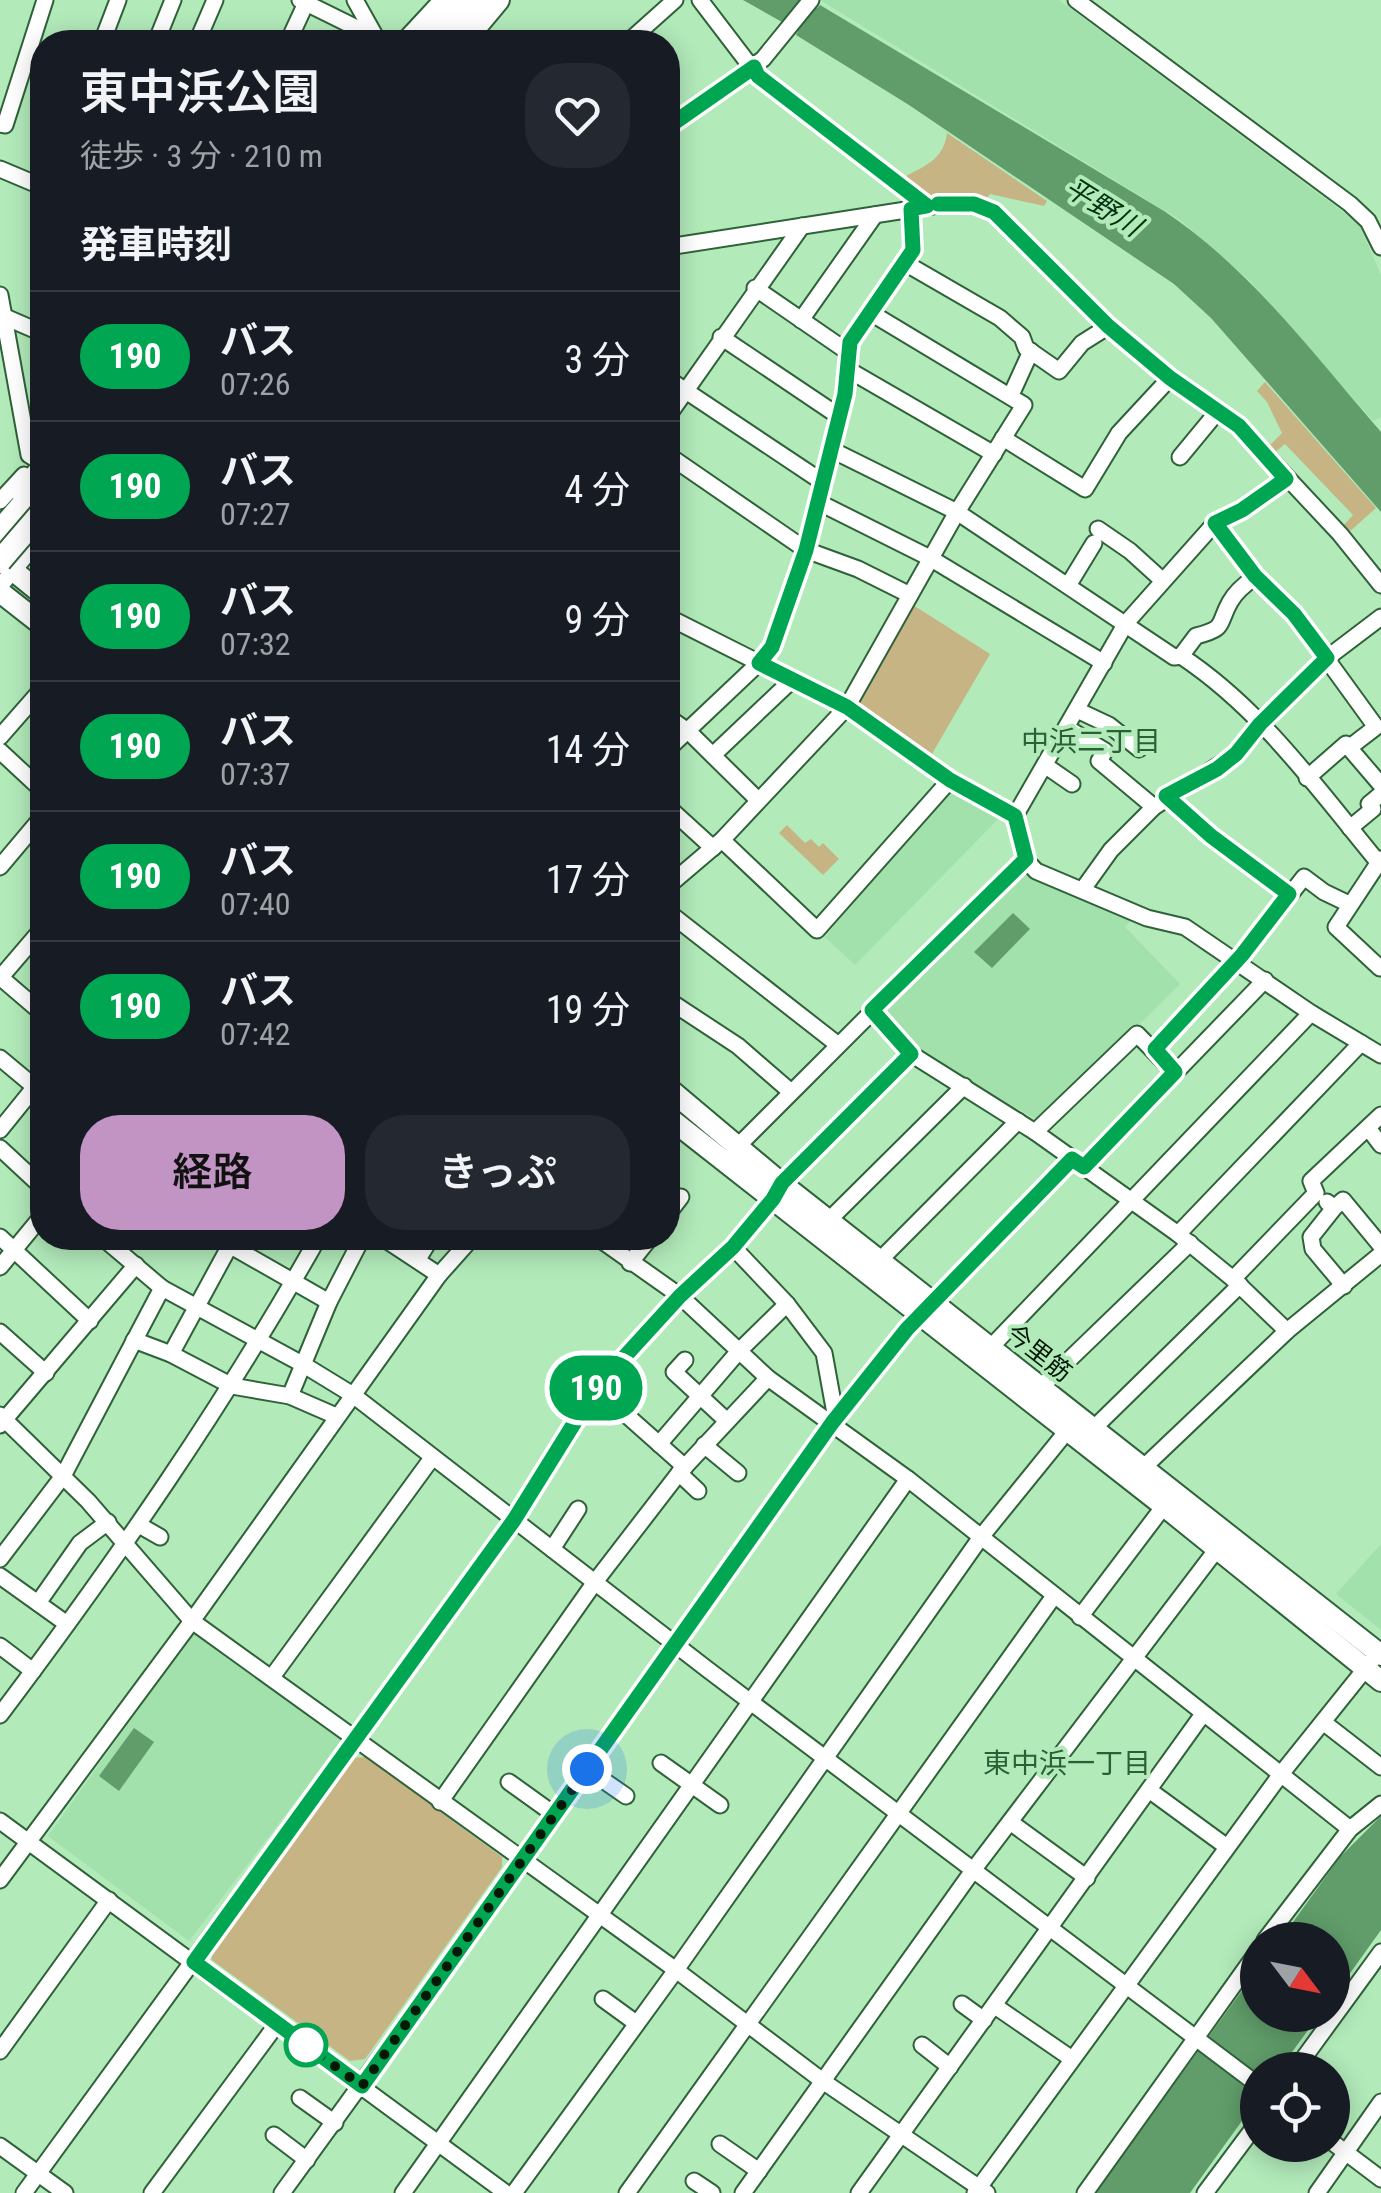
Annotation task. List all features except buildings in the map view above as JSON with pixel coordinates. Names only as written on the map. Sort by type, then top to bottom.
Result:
[{"type":"highway","points":[[434,30],[460,0]]},
{"type":"highway","points":[[458,30],[484,0]]},
{"type":"highway","points":[[0,531],[30,483]]},
{"type":"highway","points":[[3,574],[30,531]]},
{"type":"main road","points":[[417,30],[445,0]]},
{"type":"main road","points":[[474,30],[499,0]]},
{"type":"main road","points":[[0,516],[30,479]]},
{"type":"main road","points":[[3,574],[30,588]]},
{"type":"main road","points":[[3,574],[30,609]]},
{"type":"main road","name":"今里筋","points":[[680,1101],[730,1154]]},
{"type":"main road","name":"今里筋","points":[[680,1124],[730,1154],[927,1308],[1067,1431],[1217,1548],[1376,1664]]},
{"type":"main road","name":"今里筋","points":[[777,1191],[830,1219],[881,1259],[927,1308],[1042,1386],[1376,1664]]},
{"type":"street","points":[[35,30],[45,0]]},
{"type":"street","points":[[107,30],[118,0]]},
{"type":"street","points":[[161,30],[174,0]]},
{"type":"street","points":[[202,30],[216,0]]},
{"type":"street","points":[[354,0],[372,30]]},
{"type":"street","points":[[641,30],[675,0]]},
{"type":"street","points":[[700,0],[758,76],[919,208]]},
{"type":"street","points":[[1076,0],[1350,204],[1368,221],[1381,248]]},
{"type":"street","points":[[680,119],[754,67],[810,1]]},
{"type":"street","points":[[292,30],[303,2],[360,30]]},
{"type":"street","points":[[0,124],[4,125],[30,46]]},
{"type":"street","points":[[0,168],[30,181]]},
{"type":"street","points":[[680,245],[919,208],[974,204],[994,212],[1108,326],[1170,378],[1239,426],[1360,556],[1381,585]]},
{"type":"street","points":[[680,739],[772,647],[806,550],[824,483],[840,417],[850,342],[905,264],[915,240],[919,208]]},
{"type":"street","points":[[801,320],[876,214]]},
{"type":"street","points":[[680,398],[802,226]]},
{"type":"street","points":[[905,264],[1000,318],[1022,337],[1031,351],[1059,371],[1082,344],[1108,326]]},
{"type":"street","points":[[756,288],[848,360],[994,454]]},
{"type":"street","points":[[0,295],[30,455]]},
{"type":"street","points":[[680,876],[718,844],[847,707],[930,558],[1024,405],[871,313]]},
{"type":"street","points":[[4,316],[30,328]]},
{"type":"street","points":[[721,337],[840,417]]},
{"type":"street","points":[[1011,395],[1031,351]]},
{"type":"street","points":[[1003,438],[1084,489],[1119,434],[1170,378]]},
{"type":"street","points":[[680,387],[824,483]]},
{"type":"street","points":[[1180,456],[1218,411]]},
{"type":"street","points":[[832,450],[957,512],[1174,658],[1182,656],[1196,636],[1221,625],[1232,598],[1255,576]]},
{"type":"street","points":[[680,462],[806,550],[858,569],[910,595]]},
{"type":"street","points":[[0,502],[30,476]]},
{"type":"street","points":[[1286,479],[1242,510],[1215,523],[1126,623],[1015,816],[1026,859],[1036,871],[1146,918],[1185,927],[1311,1014],[1381,1054]]},
{"type":"street","points":[[818,502],[930,558],[1104,662]]},
{"type":"street","points":[[1215,523],[1255,576],[1294,614],[1376,727],[1350,747]]},
{"type":"street","points":[[1069,584],[1096,536],[1130,551],[1162,580]]},
{"type":"street","points":[[3,574],[30,548]]},
{"type":"street","points":[[1084,889],[1111,850],[1160,801],[1236,754],[1260,724],[1327,658],[1381,617]]},
{"type":"street","points":[[680,622],[847,707],[950,780],[1015,816]]},
{"type":"street","points":[[1182,656],[1259,718],[1260,724],[1380,860],[1336,927],[1380,968]]},
{"type":"street","points":[[713,755],[792,680]]},
{"type":"street","points":[[0,738],[30,703]]},
{"type":"street","points":[[1077,710],[1109,726],[1139,749]]},
{"type":"street","points":[[680,726],[758,800]]},
{"type":"street","points":[[1067,728],[1105,751],[1099,760],[1289,894]]},
{"type":"street","points":[[1307,778],[1346,744],[1381,785]]},
{"type":"street","points":[[0,751],[30,779]]},
{"type":"street","points":[[1046,766],[1072,784]]},
{"type":"street","points":[[680,817],[718,844],[817,930],[950,780]]},
{"type":"street","points":[[1350,828],[1373,809],[1370,804],[1381,794]]},
{"type":"street","points":[[0,867],[30,831]]},
{"type":"street","points":[[730,1154],[1026,859]]},
{"type":"street","points":[[1155,1049],[1235,962],[1304,877],[1349,904]]},
{"type":"street","points":[[1364,887],[1381,897]]},
{"type":"street","points":[[680,921],[837,1044]]},
{"type":"street","points":[[30,943],[0,978],[30,1002]]},
{"type":"street","points":[[282,2193],[834,1421],[927,1308],[1175,1072],[1265,980]]},
{"type":"street","points":[[680,1008],[738,1046],[791,1092]]},
{"type":"street","points":[[872,1010],[911,1054],[1035,1132],[1184,1238],[1286,1330]]},
{"type":"street","points":[[991,1348],[1311,1014]]},
{"type":"street","points":[[1035,1132],[1137,1034],[1175,1072]]},
{"type":"street","points":[[1042,1386],[1184,1238],[1360,1043]]},
{"type":"street","points":[[24,2193],[514,1520],[596,1388],[680,1296],[733,1247],[777,1191],[911,1054]]},
{"type":"street","points":[[0,1058],[30,1079]]},
{"type":"street","points":[[830,1219],[964,1086]]},
{"type":"street","points":[[0,1130],[30,1097]]},
{"type":"street","points":[[1334,1208],[1316,1194],[1311,1181],[1381,1115]]},
{"type":"street","points":[[881,1259],[1018,1121]]},
{"type":"street","points":[[1368,1128],[1381,1144]]},
{"type":"street","points":[[0,1148],[30,1176]]},
{"type":"street","points":[[1094,1428],[1316,1194]]},
{"type":"street","points":[[1344,1286],[1313,1250],[1311,1237],[1334,1208],[1344,1200],[1381,1246]]},
{"type":"street","points":[[0,1266],[30,1230]]},
{"type":"street","points":[[0,1236],[90,1320]]},
{"type":"street","points":[[733,1247],[787,1304],[824,1353],[834,1421]]},
{"type":"street","points":[[117,1250],[162,1288],[353,1395],[1240,2072]]},
{"type":"street","points":[[171,1354],[222,1250]]},
{"type":"street","points":[[243,1250],[329,1302]]},
{"type":"street","points":[[0,1715],[139,1525],[260,1342],[311,1250]]},
{"type":"street","points":[[290,1396],[329,1302],[356,1250]]},
{"type":"street","points":[[403,1250],[438,1274]]},
{"type":"street","points":[[418,1259],[424,1250]]},
{"type":"street","points":[[0,1880],[192,1621],[438,1274],[461,1250]]},
{"type":"street","points":[[613,1250],[680,1296],[768,1378],[834,1421],[1350,1830]]},
{"type":"street","points":[[630,1263],[640,1250]]},
{"type":"street","points":[[1144,1467],[1286,1330],[1381,1254]]},
{"type":"street","points":[[136,1265],[46,1374],[2,1420],[108,1522],[192,1621],[676,1970],[824,2082],[980,2191],[1281,1774],[1376,1664]]},
{"type":"street","points":[[0,1559],[63,1476],[162,1288]]},
{"type":"street","points":[[659,1444],[739,1350],[787,1304]]},
{"type":"street","points":[[0,1332],[46,1374]]},
{"type":"street","points":[[134,1340],[171,1354],[232,1386],[290,1396],[336,1416]]},
{"type":"street","points":[[685,1360],[674,1372],[727,1421]]},
{"type":"street","points":[[440,1802],[595,1582],[682,1470],[768,1378]]},
{"type":"street","points":[[596,1388],[659,1444],[698,1491]]},
{"type":"street","points":[[514,2193],[981,1537],[1067,1431]]},
{"type":"street","points":[[704,1446],[738,1473]]},
{"type":"street","points":[[272,1677],[432,1458]]},
{"type":"street","points":[[403,2193],[908,1479]]},
{"type":"street","points":[[1080,1617],[1164,1506]]},
{"type":"street","points":[[552,1548],[578,1509]]},
{"type":"street","points":[[38,1603],[80,1543],[108,1522]]},
{"type":"street","points":[[139,1525],[160,1537]]},
{"type":"street","points":[[743,2193],[974,1869],[1217,1548]]},
{"type":"street","points":[[0,1576],[67,1624]]},
{"type":"street","points":[[627,2193],[1054,1596]]},
{"type":"street","points":[[0,1646],[34,1670]]},
{"type":"street","points":[[859,2193],[1203,1714]]},
{"type":"street","points":[[1323,1722],[1381,1767]]},
{"type":"street","points":[[661,1763],[720,1805]]},
{"type":"street","points":[[587,1769],[626,1796]]},
{"type":"street","points":[[509,1782],[555,1815]]},
{"type":"street","points":[[1150,1790],[1227,1847]]},
{"type":"street","points":[[1279,1922],[1350,1830],[1381,1804]]},
{"type":"street","points":[[0,1821],[506,2193]]},
{"type":"street","points":[[1010,1822],[1086,1878]]},
{"type":"street","points":[[0,2052],[109,1900]]},
{"type":"street","points":[[1308,2052],[1381,1952]]},
{"type":"street","points":[[1084,2193],[1199,2041],[1240,1978]]},
{"type":"street","points":[[604,1999],[636,2023]]},
{"type":"street","points":[[962,2004],[984,2020]]},
{"type":"street","points":[[995,2006],[1072,2059]]},
{"type":"street","points":[[152,2193],[277,2024]]},
{"type":"street","points":[[922,2045],[950,2068]]},
{"type":"street","points":[[300,2098],[335,2124]]},
{"type":"street","points":[[1350,2136],[1381,2102]]},
{"type":"street","points":[[274,2135],[307,2160]]},
{"type":"street","points":[[720,2144],[759,2171]]},
{"type":"street","points":[[0,2146],[65,2193]]},
{"type":"street","points":[[1206,2193],[1240,2147]]},
{"type":"street","points":[[1350,2156],[1381,2179]]},
{"type":"street","points":[[1317,2193],[1332,2162]]},
{"type":"street","points":[[694,2181],[712,2193]]},
{"type":"shaded area","points":[[820,0],[1059,0],[1359,224],[1381,275],[1381,417],[1373,421],[1251,282],[1180,220]]},
{"type":"shaded area","points":[[947,133],[1047,201],[1044,206],[990,194],[986,199],[965,198],[961,194],[929,196],[904,177],[938,155]]},
{"type":"shaded area","points":[[1265,382],[1376,508],[1348,533],[1342,527],[1353,515],[1285,444],[1273,454],[1267,448],[1282,433],[1257,391]]},
{"type":"shaded area","points":[[913,605],[990,654],[929,759],[854,704]]},
{"type":"shaded area","points":[[951,786],[1003,814],[855,965],[825,937]]},
{"type":"shaded area","points":[[787,825],[805,843],[811,839],[819,847],[823,843],[839,859],[823,875],[779,833]]},
{"type":"shaded area","points":[[1026,875],[1132,919],[1125,927],[1180,984],[1041,1122],[1016,1108],[1013,1111],[919,1052],[888,1022],[887,1012],[1013,883]]},
{"type":"shaded area","points":[[1381,1544],[1381,1630],[1336,1594]]},
{"type":"shaded area","points":[[194,1632],[342,1741],[189,1941],[48,1836]]},
{"type":"shaded area","points":[[366,1757],[502,1857],[502,1867],[365,2059],[350,2061],[212,1960],[210,1952],[353,1758]]},
{"type":"water","name":"平野川","points":[[743,0],[805,0],[817,8],[820,5],[1164,211],[1195,234],[1280,314],[1381,432],[1381,512],[1211,318],[1174,284],[909,105],[796,35],[798,31]]},
{"type":"water","points":[[1013,913],[1030,929],[992,968],[974,952]]},
{"type":"water","points":[[134,1728],[154,1742],[119,1791],[99,1776]]},
{"type":"water","points":[[1381,1816],[1381,1930],[1350,1973],[1350,1922],[1293,1922],[1340,1857]]},
{"type":"water","points":[[1240,1993],[1240,2032],[1307,2032],[1292,2052],[1240,2052],[1240,2124],[1190,2193],[1095,2193]]},
{"type":"bus line","name":"190","points":[[680,118],[754,67],[758,76],[927,206],[911,209],[913,250],[850,342],[845,394],[806,550],[772,647],[759,663],[847,707],[950,780],[1015,816],[1026,859],[872,1010],[911,1054],[782,1183],[733,1247],[680,1296],[596,1388],[514,1520],[194,1962],[362,2086],[832,1423],[907,1329],[942,1292],[1072,1159],[1084,1167],[1175,1072],[1155,1049],[1242,955],[1289,894],[1211,836],[1166,796],[1217,769],[1236,754],[1260,724],[1327,658],[1294,614],[1255,576],[1215,523],[1242,510],[1286,479],[1239,426],[1170,378],[1108,326],[994,212],[974,204],[938,204]]},
{"type":"district","name":"中浜二丁目","points":[[1091,741]]},
{"type":"district","name":"東中浜一丁目","points":[[1067,1763]]},
{"type":"route","points":[[306,2045],[362,2086],[587,1769]]}]
